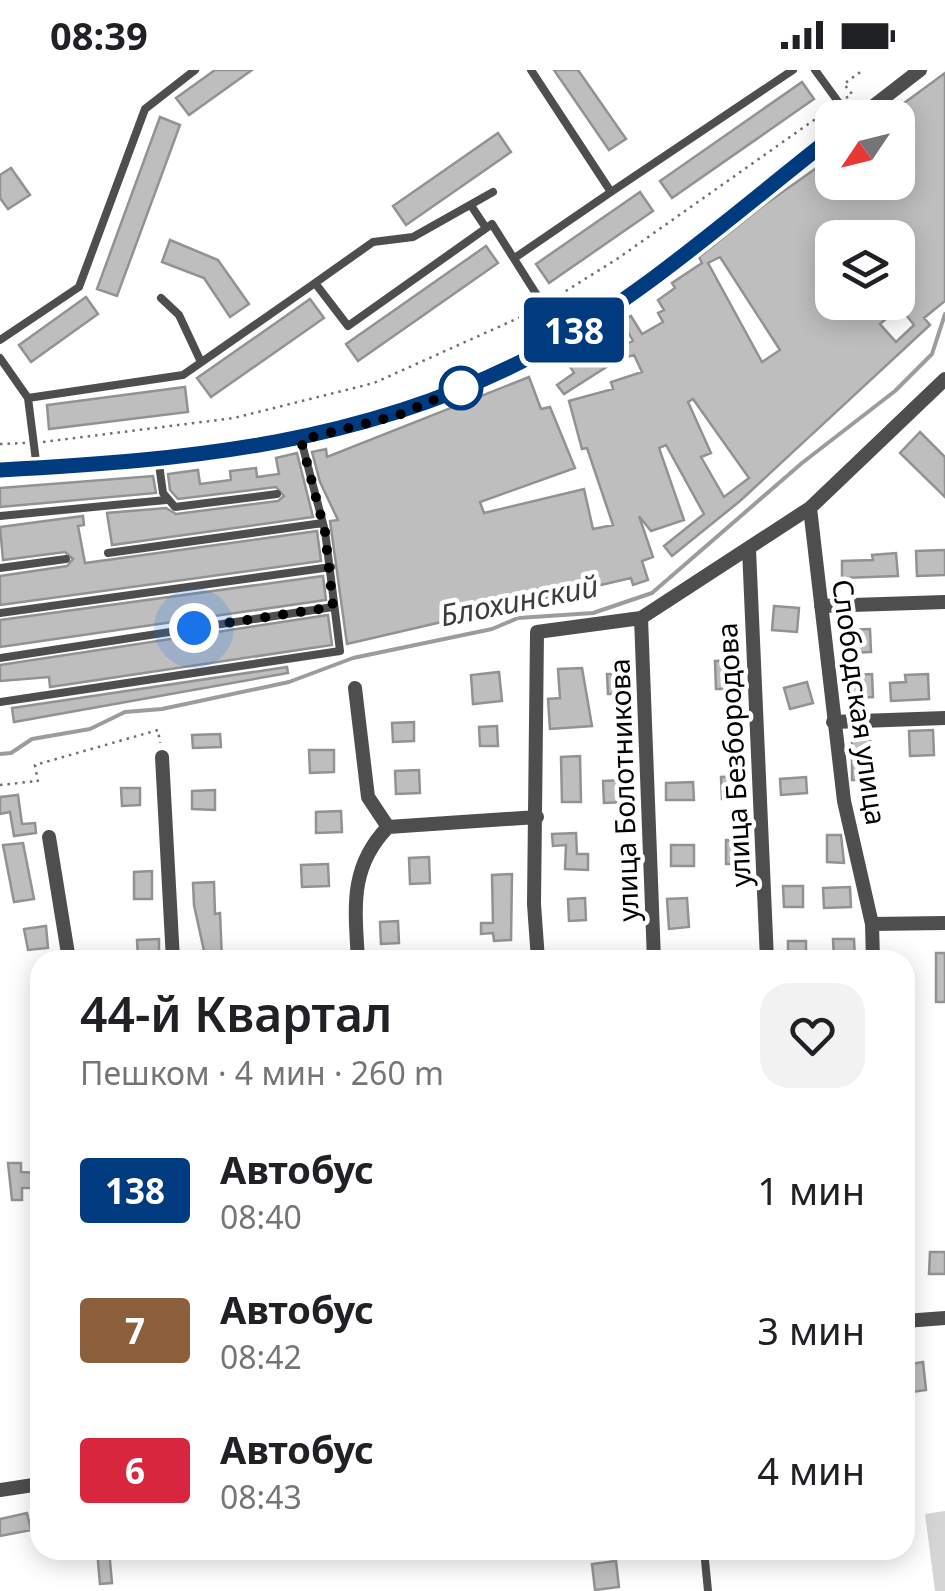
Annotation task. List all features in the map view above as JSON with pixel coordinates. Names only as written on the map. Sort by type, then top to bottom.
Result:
[{"type":"street","points":[[881,100],[920,70]]},
{"type":"street","points":[[0,470],[301,440],[399,415],[564,338],[666,266],[815,150]]},
{"type":"street","points":[[537,950],[534,904],[537,632],[641,618],[810,508],[945,379]]},
{"type":"street","name":"Слободская улица","points":[[810,508],[844,800],[872,924],[873,950]]},
{"type":"street","name":"улица Безбородова","points":[[749,548],[767,950]]},
{"type":"street","points":[[821,606],[945,602]]},
{"type":"street","name":"улица Болотникова","points":[[641,618],[654,950]]},
{"type":"street","points":[[354,688],[368,797],[388,827]]},
{"type":"street","points":[[834,722],[945,718]]},
{"type":"street","points":[[162,757],[173,950]]},
{"type":"street","points":[[357,950],[354,888],[371,845],[388,827],[537,817]]},
{"type":"street","points":[[49,837],[66,950]]},
{"type":"street","points":[[872,924],[945,923]]},
{"type":"street","points":[[915,1320],[945,1318]]},
{"type":"street","points":[[0,1490],[30,1486]]},
{"type":"lane","points":[[0,340],[79,287],[145,109],[196,70]]},
{"type":"lane","points":[[531,70],[611,192]]},
{"type":"lane","points":[[815,70],[837,100]]},
{"type":"lane","points":[[516,257],[789,71]]},
{"type":"lane","points":[[28,398],[183,375],[373,242],[414,237],[494,192]]},
{"type":"lane","points":[[472,207],[486,228]]},
{"type":"lane","points":[[315,282],[348,326],[492,224],[564,338]]},
{"type":"lane","points":[[161,298],[180,315],[201,362]]},
{"type":"lane","points":[[0,358],[28,398],[36,468]]},
{"type":"lane","points":[[0,702],[332,654],[341,648],[323,523],[301,440]]},
{"type":"lane","points":[[158,457],[166,500],[175,507],[277,494]]},
{"type":"lane","points":[[0,516],[166,500]]},
{"type":"lane","points":[[108,553],[323,523]]},
{"type":"lane","points":[[0,568],[66,559]]},
{"type":"lane","points":[[0,613],[330,567]]},
{"type":"lane","points":[[0,658],[333,607]]},
{"type":"lane","points":[[705,1560],[708,1591]]},
{"type":"path","points":[[843,100],[852,94],[844,84],[864,70]]},
{"type":"path","points":[[0,444],[234,418],[374,383],[544,304],[617,259],[815,120]]},
{"type":"path","points":[[35,765],[158,730],[162,757]]},
{"type":"path","points":[[35,765],[38,782]]},
{"type":"path","points":[[0,785],[37,782],[35,765]]},
{"type":"shaded area","points":[[945,1511],[945,1591],[935,1591],[925,1514]]},
{"type":"building","points":[[215,70],[252,70],[189,115],[176,98]]},
{"type":"building","points":[[554,70],[578,70],[626,139],[609,150]]},
{"type":"building","points":[[945,73],[945,301],[924,318],[930,325],[740,501],[672,556],[664,546],[704,514],[666,445],[659,448],[684,520],[651,531],[639,516],[653,557],[642,561],[648,580],[633,585],[631,578],[347,644],[330,521],[338,520],[320,482],[312,452],[326,449],[327,457],[529,377],[541,409],[550,407],[575,468],[480,502],[484,513],[584,489],[593,529],[613,525],[587,448],[582,449],[569,401],[613,389],[611,382],[642,372],[634,355],[619,359],[564,394],[557,385],[574,373],[561,352],[595,332],[606,351],[633,341],[622,321],[631,316],[642,334],[663,322],[658,313],[664,310],[658,300],[675,288],[672,283],[702,263],[699,257],[815,169],[815,200],[915,200],[915,100],[908,100]],"holes":[[[720,257],[780,350],[762,362],[708,263]],[[693,399],[749,478],[724,497],[701,457],[711,453],[688,402]]]},
{"type":"building","points":[[802,82],[814,99],[672,198],[660,181]]},
{"type":"building","points":[[160,117],[180,125],[117,296],[97,289]]},
{"type":"building","points":[[498,133],[511,152],[406,225],[393,206]]},
{"type":"building","points":[[11,168],[30,195],[8,209],[0,198],[0,175]]},
{"type":"building","points":[[640,192],[653,211],[549,283],[536,264]]},
{"type":"building","points":[[170,240],[218,260],[249,304],[230,317],[204,278],[162,262]]},
{"type":"building","points":[[486,246],[498,263],[358,361],[346,344]]},
{"type":"building","points":[[86,297],[98,314],[31,362],[19,345]]},
{"type":"building","points":[[310,299],[324,318],[211,397],[197,378]]},
{"type":"building","points":[[185,387],[188,412],[49,429],[47,405]]},
{"type":"building","points":[[920,432],[945,457],[945,497],[900,453]]},
{"type":"building","points":[[297,453],[313,517],[112,545],[107,513],[166,508],[176,514],[278,501],[284,496],[276,487],[178,499],[170,490],[168,474],[198,470],[200,484],[231,480],[230,471],[256,468],[257,477],[279,474],[276,458]]},
{"type":"building","points":[[153,476],[156,493],[0,507],[0,488]]},
{"type":"building","points":[[83,516],[84,525],[78,526],[85,563],[317,531],[321,561],[0,605],[0,576],[67,566],[73,559],[65,552],[3,560],[0,527]]},
{"type":"building","points":[[945,550],[945,575],[917,576],[916,551]]},
{"type":"building","points":[[896,553],[898,576],[842,578],[842,561],[873,560],[872,555]]},
{"type":"building","points":[[323,576],[326,600],[0,647],[0,620]]},
{"type":"building","points":[[774,606],[799,608],[797,632],[772,630]]},
{"type":"building","points":[[328,615],[332,645],[50,687],[49,677],[0,681],[0,665]]},
{"type":"building","points":[[870,629],[871,652],[844,653],[843,630]]},
{"type":"building","points":[[735,660],[736,689],[716,689],[715,661]]},
{"type":"building","points":[[287,667],[288,673],[14,722],[12,708]]},
{"type":"building","points":[[582,668],[592,726],[550,729],[548,699],[560,698],[558,669]]},
{"type":"building","points":[[499,672],[502,701],[473,704],[471,675]]},
{"type":"building","points":[[607,674],[626,674],[626,694],[608,694]]},
{"type":"building","points":[[872,674],[873,697],[851,698],[850,675]]},
{"type":"building","points":[[928,674],[929,699],[891,701],[890,683],[906,682],[905,675]]},
{"type":"building","points":[[807,682],[813,703],[790,709],[784,688]]},
{"type":"building","points":[[414,722],[414,741],[393,742],[392,723]]},
{"type":"building","points":[[497,726],[498,746],[480,746],[479,727]]},
{"type":"building","points":[[933,730],[934,755],[910,756],[909,731]]},
{"type":"building","points":[[220,734],[221,747],[193,748],[192,735]]},
{"type":"building","points":[[870,735],[865,780],[852,780],[852,736]]},
{"type":"building","points":[[309,750],[334,750],[334,772],[310,773]]},
{"type":"building","points":[[580,756],[581,802],[562,802],[561,757]]},
{"type":"building","points":[[419,770],[420,793],[396,794],[395,771]]},
{"type":"building","points":[[744,776],[744,798],[722,799],[721,777]]},
{"type":"building","points":[[806,777],[807,793],[781,795],[780,779]]},
{"type":"building","points":[[626,780],[627,802],[604,803],[603,781]]},
{"type":"building","points":[[693,782],[694,800],[666,800],[666,783]]},
{"type":"building","points":[[121,788],[140,788],[140,805],[122,806]]},
{"type":"building","points":[[215,790],[215,810],[192,809],[192,791]]},
{"type":"building","points":[[18,795],[22,824],[35,823],[36,833],[14,836],[10,812],[0,814],[0,797]]},
{"type":"building","points":[[341,811],[342,832],[316,833],[316,812]]},
{"type":"building","points":[[576,833],[577,854],[588,854],[588,870],[565,869],[566,845],[553,846],[552,834]]},
{"type":"building","points":[[827,835],[841,835],[844,863],[827,862]]},
{"type":"building","points":[[726,840],[748,841],[747,864],[726,864]]},
{"type":"building","points":[[23,843],[34,899],[14,902],[3,845]]},
{"type":"building","points":[[671,845],[694,845],[694,866],[671,866]]},
{"type":"building","points":[[429,857],[430,883],[410,884],[409,858]]},
{"type":"building","points":[[328,864],[329,886],[302,887],[301,865]]},
{"type":"building","points":[[152,871],[152,899],[134,899],[134,872]]},
{"type":"building","points":[[512,874],[511,940],[494,941],[493,933],[481,934],[481,923],[493,923],[492,875]]},
{"type":"building","points":[[214,882],[222,950],[204,950],[193,883]]},
{"type":"building","points":[[783,886],[803,886],[803,907],[784,907]]},
{"type":"building","points":[[850,887],[851,907],[824,908],[823,888]]},
{"type":"building","points":[[585,898],[586,920],[569,921],[568,899]]},
{"type":"building","points":[[687,898],[689,927],[669,929],[667,899]]},
{"type":"building","points":[[398,921],[399,943],[381,944],[380,922]]},
{"type":"building","points":[[46,926],[48,948],[28,950],[24,929]]},
{"type":"building","points":[[159,939],[159,950],[138,950],[137,940]]},
{"type":"building","points":[[833,939],[854,939],[855,950],[834,950]]},
{"type":"building","points":[[788,941],[806,941],[806,950],[788,950]]},
{"type":"building","points":[[936,953],[945,953],[945,1002],[936,1002]]},
{"type":"building","points":[[8,1163],[21,1163],[21,1172],[30,1172],[30,1188],[22,1188],[22,1200],[12,1200]]},
{"type":"building","points":[[930,1252],[945,1252],[945,1274],[929,1274]]},
{"type":"building","points":[[923,1362],[926,1390],[915,1392],[915,1363]]},
{"type":"building","points":[[27,1513],[30,1530],[0,1536],[0,1519]]},
{"type":"building","points":[[98,1560],[110,1560],[112,1583],[100,1584]]},
{"type":"building","points":[[616,1561],[619,1587],[595,1590],[592,1564]]},
{"type":"waterway","name":"Блохинский","points":[[0,754],[11,753],[32,739],[90,729],[125,712],[162,709],[289,682],[353,658],[492,629],[518,618],[593,613],[652,593],[802,463],[895,391],[932,354],[945,314]]},
{"type":"bus line","name":"138","points":[[0,470],[301,440],[399,415],[537,354],[564,338],[666,266],[815,150]]},
{"type":"route","points":[[194,628],[333,607],[325,532],[301,440],[399,415],[461,388]]}]
